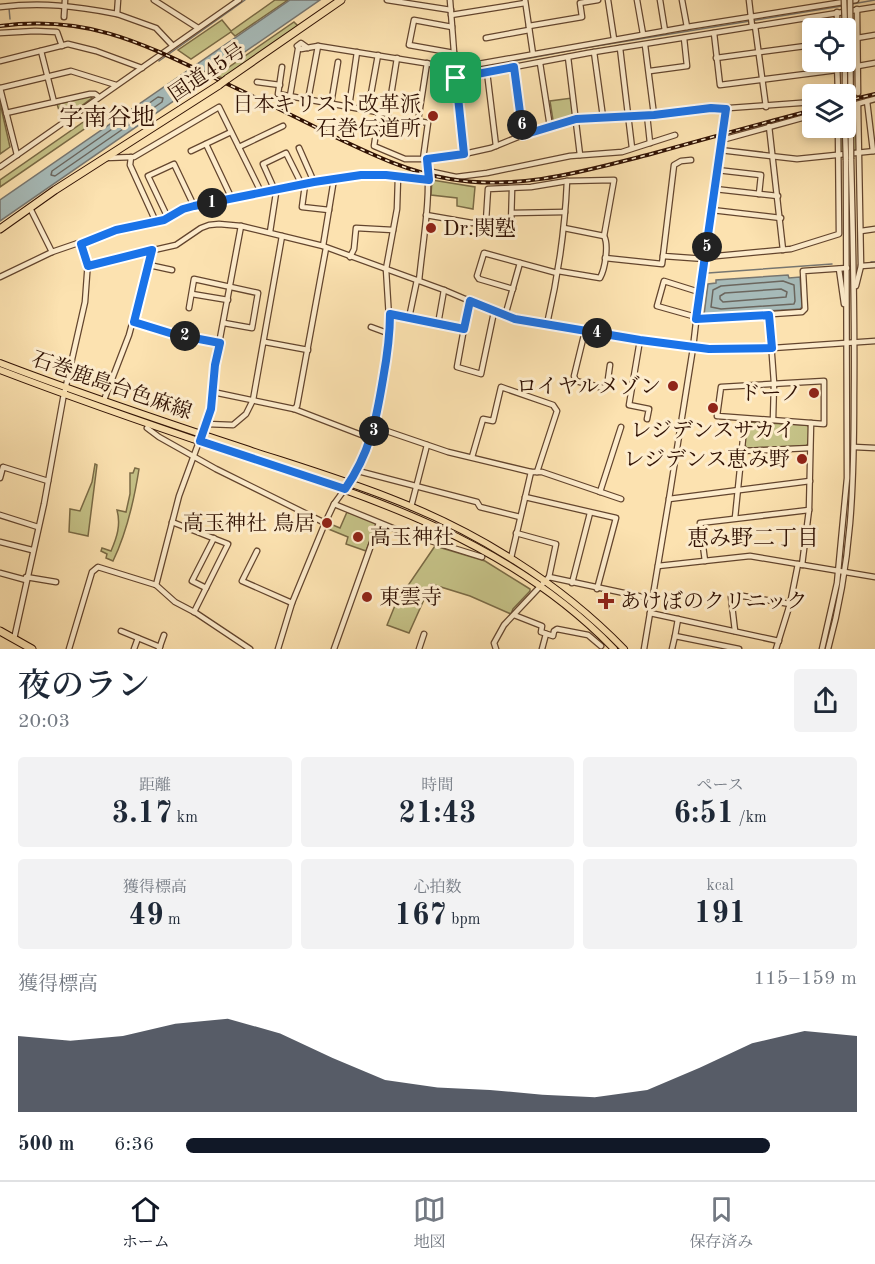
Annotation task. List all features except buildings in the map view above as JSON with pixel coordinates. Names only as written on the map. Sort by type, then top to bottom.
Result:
[{"type":"highway","name":"国道45号","points":[[0,229],[219,85],[341,0]]},
{"type":"highway","points":[[0,632],[32,649]]},
{"type":"main road","name":"石巻鹿島台色麻線","points":[[0,363],[65,391],[104,400],[347,486],[446,531],[539,586],[614,649]]},
{"type":"main road","name":"石巻鹿島台色麻線","points":[[0,370],[65,391],[200,441],[411,507],[465,532],[547,579],[596,621],[624,649]]},
{"type":"street","points":[[91,0],[91,9]]},
{"type":"street","points":[[117,14],[118,0]]},
{"type":"street","points":[[154,0],[198,28]]},
{"type":"street","points":[[0,167],[198,28],[230,2],[239,0]]},
{"type":"street","points":[[387,0],[410,2],[451,12],[525,1],[532,54]]},
{"type":"street","points":[[450,0],[464,154]]},
{"type":"street","points":[[486,38],[582,17],[580,3],[598,0]]},
{"type":"street","points":[[608,0],[614,39]]},
{"type":"street","points":[[637,0],[643,34]]},
{"type":"street","points":[[660,0],[665,31]]},
{"type":"street","points":[[682,0],[687,27]]},
{"type":"street","points":[[748,0],[759,53],[766,107]]},
{"type":"street","points":[[844,0],[845,18]]},
{"type":"street","points":[[822,649],[838,571],[847,478],[846,317],[850,0]]},
{"type":"street","points":[[456,78],[594,52],[714,33],[836,1],[856,0]]},
{"type":"street","points":[[0,7],[24,2],[65,2],[117,14],[156,28],[172,45]]},
{"type":"street","points":[[64,17],[65,2]]},
{"type":"street","points":[[290,96],[298,49],[318,46],[455,66],[687,27],[752,22],[875,7]]},
{"type":"street","points":[[857,9],[858,93]]},
{"type":"street","points":[[837,12],[837,18]]},
{"type":"street","points":[[452,27],[414,20],[409,45],[454,52]]},
{"type":"street","points":[[0,33],[57,32],[62,46]]},
{"type":"street","points":[[714,33],[720,85],[822,72]]},
{"type":"street","points":[[857,38],[875,35]]},
{"type":"street","points":[[650,71],[687,66],[684,38]]},
{"type":"street","points":[[0,61],[73,45],[142,68]]},
{"type":"street","points":[[645,45],[654,115]]},
{"type":"street","points":[[308,100],[318,46]]},
{"type":"street","points":[[716,58],[802,47]]},
{"type":"street","points":[[620,48],[632,148]]},
{"type":"street","points":[[41,51],[54,102]]},
{"type":"street","points":[[349,107],[357,52]]},
{"type":"street","points":[[594,52],[603,117]]},
{"type":"street","points":[[368,110],[378,55]]},
{"type":"street","points":[[568,57],[580,155]]},
{"type":"street","points":[[282,67],[278,94],[388,114],[397,58]]},
{"type":"street","points":[[331,104],[338,62]]},
{"type":"street","points":[[409,318],[418,281],[429,180],[425,159],[428,123],[418,121],[427,63]]},
{"type":"street","points":[[540,63],[550,127]]},
{"type":"street","points":[[858,66],[875,63]]},
{"type":"street","points":[[514,67],[523,135]]},
{"type":"street","points":[[17,155],[0,87],[71,71],[117,85]]},
{"type":"street","points":[[487,72],[496,146]]},
{"type":"street","points":[[257,82],[280,85]]},
{"type":"street","points":[[6,113],[90,94],[99,97]]},
{"type":"street","points":[[854,294],[861,266],[858,104],[875,99]]},
{"type":"street","points":[[720,150],[797,159],[874,152],[867,101]]},
{"type":"street","points":[[379,112],[374,146],[405,159],[425,159],[464,154],[496,146],[576,119],[802,103]]},
{"type":"street","points":[[105,158],[134,157],[219,107],[261,192]]},
{"type":"street","points":[[644,649],[693,348],[726,109]]},
{"type":"street","points":[[647,115],[651,143]]},
{"type":"street","points":[[722,140],[802,118]]},
{"type":"street","points":[[239,147],[283,126]]},
{"type":"street","points":[[769,126],[783,250]]},
{"type":"street","points":[[191,151],[231,132]]},
{"type":"street","points":[[428,171],[452,176],[466,176],[580,155],[622,152],[675,135]]},
{"type":"street","points":[[663,256],[705,258],[783,250],[815,243],[839,234],[838,138]]},
{"type":"street","points":[[828,649],[846,572],[853,509],[854,294],[846,138]]},
{"type":"street","points":[[206,144],[232,199]]},
{"type":"street","points":[[299,148],[314,182]]},
{"type":"street","points":[[270,232],[276,189],[263,164],[286,153],[303,185],[302,207],[329,210]]},
{"type":"street","points":[[131,157],[130,165],[156,222]]},
{"type":"street","points":[[604,258],[663,264],[674,165],[681,161],[691,160]]},
{"type":"street","points":[[168,218],[148,176],[174,164],[194,206]]},
{"type":"street","points":[[717,170],[761,175],[759,194]]},
{"type":"street","points":[[0,276],[52,252],[81,244],[116,230],[156,222],[194,206],[334,179],[376,175],[429,180]]},
{"type":"street","points":[[278,649],[292,603],[325,523],[334,504],[358,471],[372,439],[390,334],[386,269],[393,230],[398,177]]},
{"type":"street","points":[[294,409],[297,406],[308,350],[334,179]]},
{"type":"street","points":[[486,221],[488,189],[512,189],[567,181],[614,180],[604,236],[607,241],[600,278],[558,272],[484,253],[477,276],[479,279],[513,289]]},
{"type":"street","points":[[547,324],[558,272],[566,212],[567,181]]},
{"type":"street","points":[[426,216],[472,224],[486,221],[510,226],[512,225],[512,189]]},
{"type":"street","points":[[715,189],[778,196]]},
{"type":"street","points":[[30,208],[52,252]]},
{"type":"street","points":[[712,210],[781,218]]},
{"type":"street","points":[[512,213],[566,212]]},
{"type":"street","points":[[88,266],[180,243],[209,225],[241,226],[325,247],[444,290],[505,316],[585,331],[693,348],[743,350],[875,340]]},
{"type":"street","points":[[156,585],[179,496],[207,424],[215,365],[241,226]]},
{"type":"street","points":[[350,256],[354,249],[356,228],[393,230]]},
{"type":"street","points":[[564,228],[604,236]]},
{"type":"street","points":[[861,231],[875,230]]},
{"type":"street","points":[[207,424],[233,425],[246,414],[253,400],[282,236]]},
{"type":"street","points":[[14,639],[83,312],[88,266],[81,244]]},
{"type":"street","points":[[104,400],[134,322],[152,250]]},
{"type":"street","points":[[505,316],[520,263]]},
{"type":"street","points":[[149,264],[172,270]]},
{"type":"street","points":[[861,266],[875,265]]},
{"type":"street","points":[[838,268],[846,317]]},
{"type":"street","points":[[699,292],[663,281],[657,306],[696,318],[804,311],[803,271],[847,268]]},
{"type":"street","points":[[189,308],[194,279],[258,293],[252,328],[224,323]]},
{"type":"street","points":[[438,324],[444,290]]},
{"type":"street","points":[[192,294],[228,300]]},
{"type":"street","points":[[470,301],[457,367],[481,374],[494,312]]},
{"type":"street","points":[[390,314],[464,329]]},
{"type":"street","points":[[769,315],[774,383],[773,420]]},
{"type":"street","points":[[134,322],[173,334],[220,343]]},
{"type":"street","points":[[371,327],[390,334]]},
{"type":"street","points":[[585,331],[574,376],[576,381],[603,388],[607,386],[610,365]]},
{"type":"street","points":[[640,340],[629,405],[649,409],[647,419]]},
{"type":"street","points":[[265,342],[308,350]]},
{"type":"street","points":[[824,381],[824,424],[745,419],[717,416],[722,387],[824,381]]},
{"type":"street","points":[[472,457],[483,419],[493,421],[501,387],[553,405],[556,411],[525,497],[511,558]]},
{"type":"street","points":[[213,392],[294,409],[372,439]]},
{"type":"street","points":[[735,518],[745,419]]},
{"type":"street","points":[[776,649],[800,565],[809,510],[811,423]]},
{"type":"street","points":[[375,427],[427,445],[534,472],[621,499]]},
{"type":"street","points":[[600,492],[621,427]]},
{"type":"street","points":[[147,428],[194,457],[325,523]]},
{"type":"street","points":[[411,507],[427,445]]},
{"type":"street","points":[[854,447],[875,448]]},
{"type":"street","points":[[742,451],[810,448]]},
{"type":"street","points":[[0,478],[3,467],[48,481]]},
{"type":"street","points":[[358,471],[477,502],[480,507],[520,517]]},
{"type":"street","points":[[669,499],[810,481]]},
{"type":"street","points":[[525,497],[616,518],[597,589]]},
{"type":"street","points":[[334,504],[415,537],[482,557]]},
{"type":"street","points":[[705,561],[700,523],[809,510]]},
{"type":"street","points":[[572,583],[590,513]]},
{"type":"street","points":[[0,515],[38,527]]},
{"type":"street","points":[[172,522],[228,544],[194,612]]},
{"type":"street","points":[[334,649],[379,523]]},
{"type":"street","points":[[496,649],[494,643],[500,629],[547,579],[556,544],[516,533]]},
{"type":"street","points":[[206,588],[192,581],[214,537]]},
{"type":"street","points":[[0,542],[32,550]]},
{"type":"street","points":[[257,551],[242,581],[292,603]]},
{"type":"street","points":[[658,566],[750,556],[875,577]]},
{"type":"street","points":[[69,649],[94,569],[101,568],[156,585],[175,602],[250,649]]},
{"type":"street","points":[[0,573],[56,582]]},
{"type":"street","points":[[547,579],[652,599]]},
{"type":"street","points":[[735,631],[731,597],[743,596],[790,604]]},
{"type":"street","points":[[650,613],[779,641]]},
{"type":"street","points":[[514,615],[542,626],[541,632],[553,636],[557,629],[588,635],[601,648],[604,639]]},
{"type":"street","points":[[672,649],[678,619]]},
{"type":"street","points":[[121,631],[159,648],[164,635]]},
{"type":"street","points":[[419,649],[424,634]]},
{"type":"street","points":[[542,649],[546,634]]},
{"type":"street","points":[[675,636],[739,649]]},
{"type":"street","points":[[134,649],[138,638]]},
{"type":"shaded area","points":[[275,0],[288,0],[235,36],[231,32],[191,59],[178,50],[222,20],[231,31]]},
{"type":"shaded area","points":[[294,22],[298,26],[223,78],[216,76]]},
{"type":"shaded area","points":[[90,96],[92,98],[62,120],[57,104]]},
{"type":"shaded area","points":[[572,98],[574,115],[553,120],[550,101]]},
{"type":"shaded area","points":[[0,103],[10,147],[0,154]]},
{"type":"shaded area","points":[[105,107],[109,112],[0,187],[0,180]]},
{"type":"shaded area","points":[[856,107],[857,150],[840,152],[840,138],[856,138]]},
{"type":"shaded area","points":[[432,180],[475,187],[473,209],[457,206],[457,198],[431,195]]},
{"type":"shaded area","points":[[748,422],[807,425],[809,443],[806,446],[747,448],[744,444]]},
{"type":"shaded area","points":[[95,464],[97,465],[88,536],[69,532],[70,509],[80,511],[92,482]]},
{"type":"shaded area","points":[[135,468],[139,469],[132,505],[113,561],[106,558],[107,554],[101,551],[102,548],[111,551],[117,536],[117,510],[126,512],[130,494],[130,473],[133,473]]},
{"type":"shaded area","points":[[347,512],[377,523],[366,551],[346,544],[348,537],[326,528],[328,523],[340,528]]},
{"type":"shaded area","points":[[435,546],[485,561],[530,591],[511,614],[470,596],[431,584],[409,633],[387,625],[396,603]]},
{"type":"water","points":[[290,0],[320,0],[0,221],[0,200]]},
{"type":"water","points":[[788,275],[789,278],[800,277],[802,307],[800,309],[704,315],[708,284],[716,283],[716,280]]},
{"type":"waterway","points":[[159,61],[245,0]]},
{"type":"waterway","points":[[852,4],[875,0]]},
{"type":"waterway","points":[[466,70],[578,49],[842,6]]},
{"type":"waterway","points":[[9,8],[10,19]]},
{"type":"waterway","points":[[708,273],[832,264]]},
{"type":"railway","points":[[0,26],[59,24],[85,28],[135,42],[389,161],[434,176],[476,182],[526,181],[576,173],[802,113]]},
{"type":"railway","points":[[856,99],[875,94]]},
{"type":"place","name":"日本キリスト改革派 石巻伝道所","points":[[433,116]]},
{"type":"place","name":"Dr.関塾","points":[[431,228]]},
{"type":"place","name":"ロイヤルメゾン","points":[[673,386]]},
{"type":"place","name":"ドーノ","points":[[814,393]]},
{"type":"place","name":"レジデンスサカイ","points":[[713,408]]},
{"type":"place","name":"レジデンス恵み野","points":[[802,459]]},
{"type":"place","name":"高玉神社 鳥居","points":[[327,523]]},
{"type":"place","name":"高玉神社","points":[[358,537]]},
{"type":"place","name":"東雲寺","points":[[367,597]]},
{"type":"place","name":"あけぼのクリニック","points":[[606,601]]},
{"type":"district","name":"字南谷地","points":[[107,117]]},
{"type":"district","name":"恵み野二丁目","points":[[753,537]]},
{"type":"route","points":[[514,67],[523,135],[576,119],[654,115],[711,108],[726,109],[696,319],[769,315],[772,348],[709,349],[640,340],[515,319],[470,301],[464,329],[390,314],[390,341],[372,439],[358,471],[345,489],[200,441],[211,409],[215,365],[220,343],[173,334],[134,322],[152,250],[88,266],[81,244],[116,230],[164,220],[183,209],[194,206],[314,182],[361,175],[386,175],[429,180],[427,159],[464,154],[456,78],[514,67]]}]
